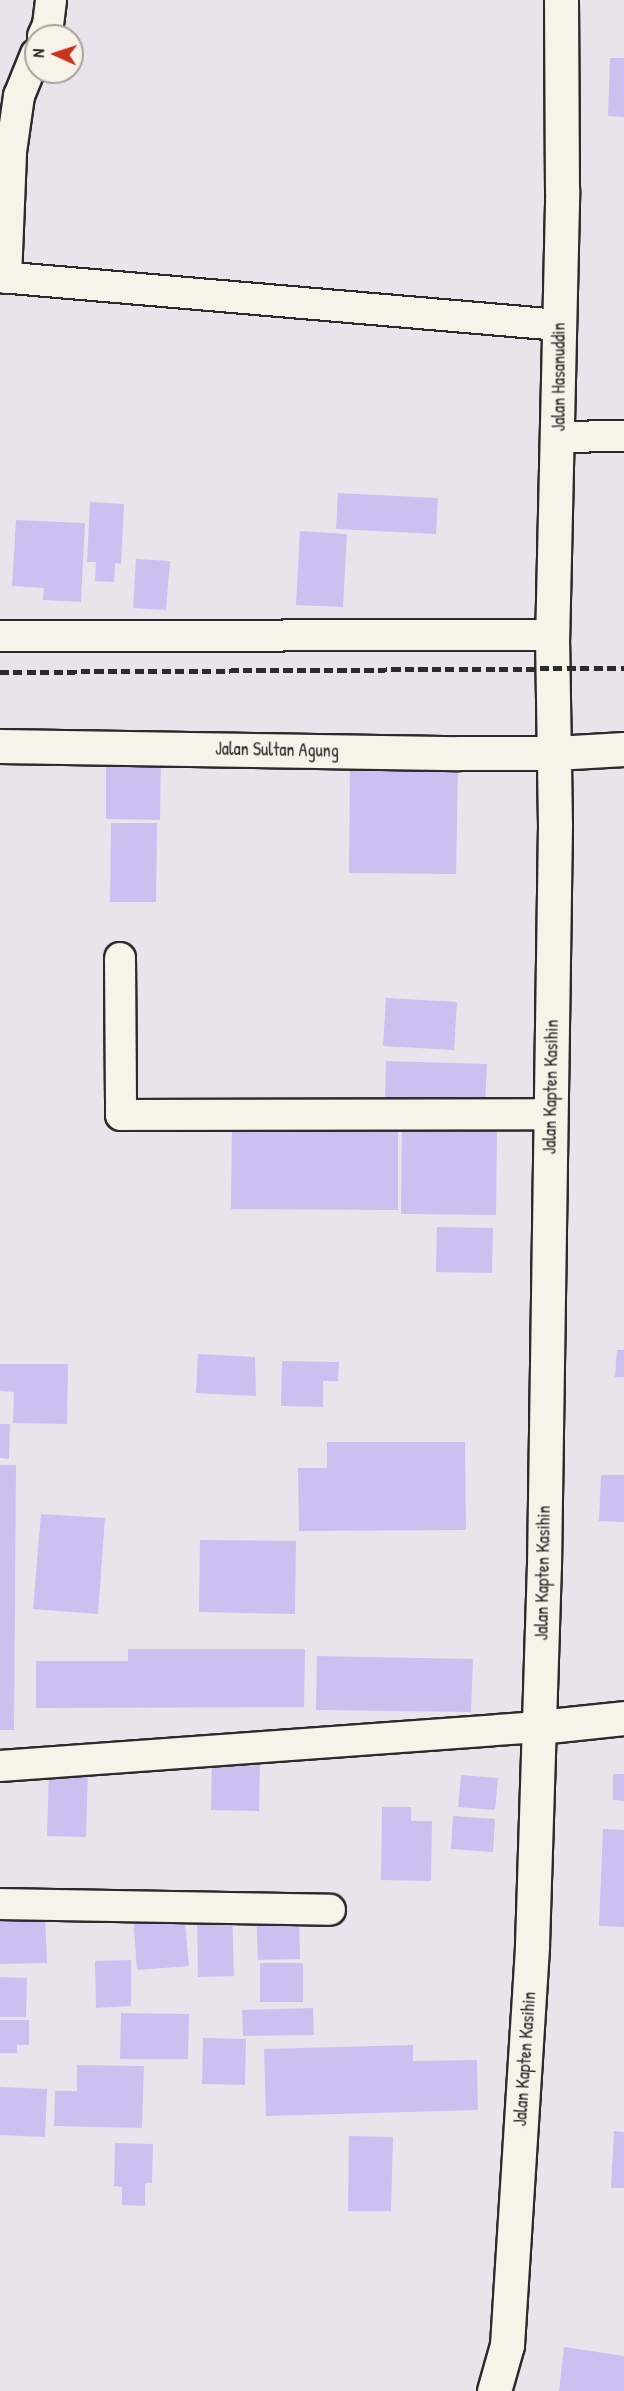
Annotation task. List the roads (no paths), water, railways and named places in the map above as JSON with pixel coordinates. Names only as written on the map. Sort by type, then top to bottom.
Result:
[{"type":"main road","name":"Jalan Hasanuddin","points":[[555,753],[552,635],[562,190],[561,0]]},
{"type":"main road","name":"Jalan Sultan Agung","points":[[0,746],[555,753],[624,749]]},
{"type":"main road","name":"Jalan Kapten Kasihin","points":[[494,2391],[507,2345],[532,1945],[539,1727],[555,753]]},
{"type":"main road","points":[[539,1727],[624,1718]]},
{"type":"street","points":[[48,24],[51,0]]},
{"type":"street","points":[[24,84],[19,96],[10,152],[3,278],[559,325]]},
{"type":"street","points":[[558,437],[624,436]]},
{"type":"street","points":[[0,636],[552,635]]},
{"type":"street","points":[[120,958],[121,1115],[550,1114]]},
{"type":"street","points":[[0,1766],[539,1727]]},
{"type":"street","points":[[0,1904],[330,1910]]},
{"type":"railway","points":[[0,672],[624,668]]}]
